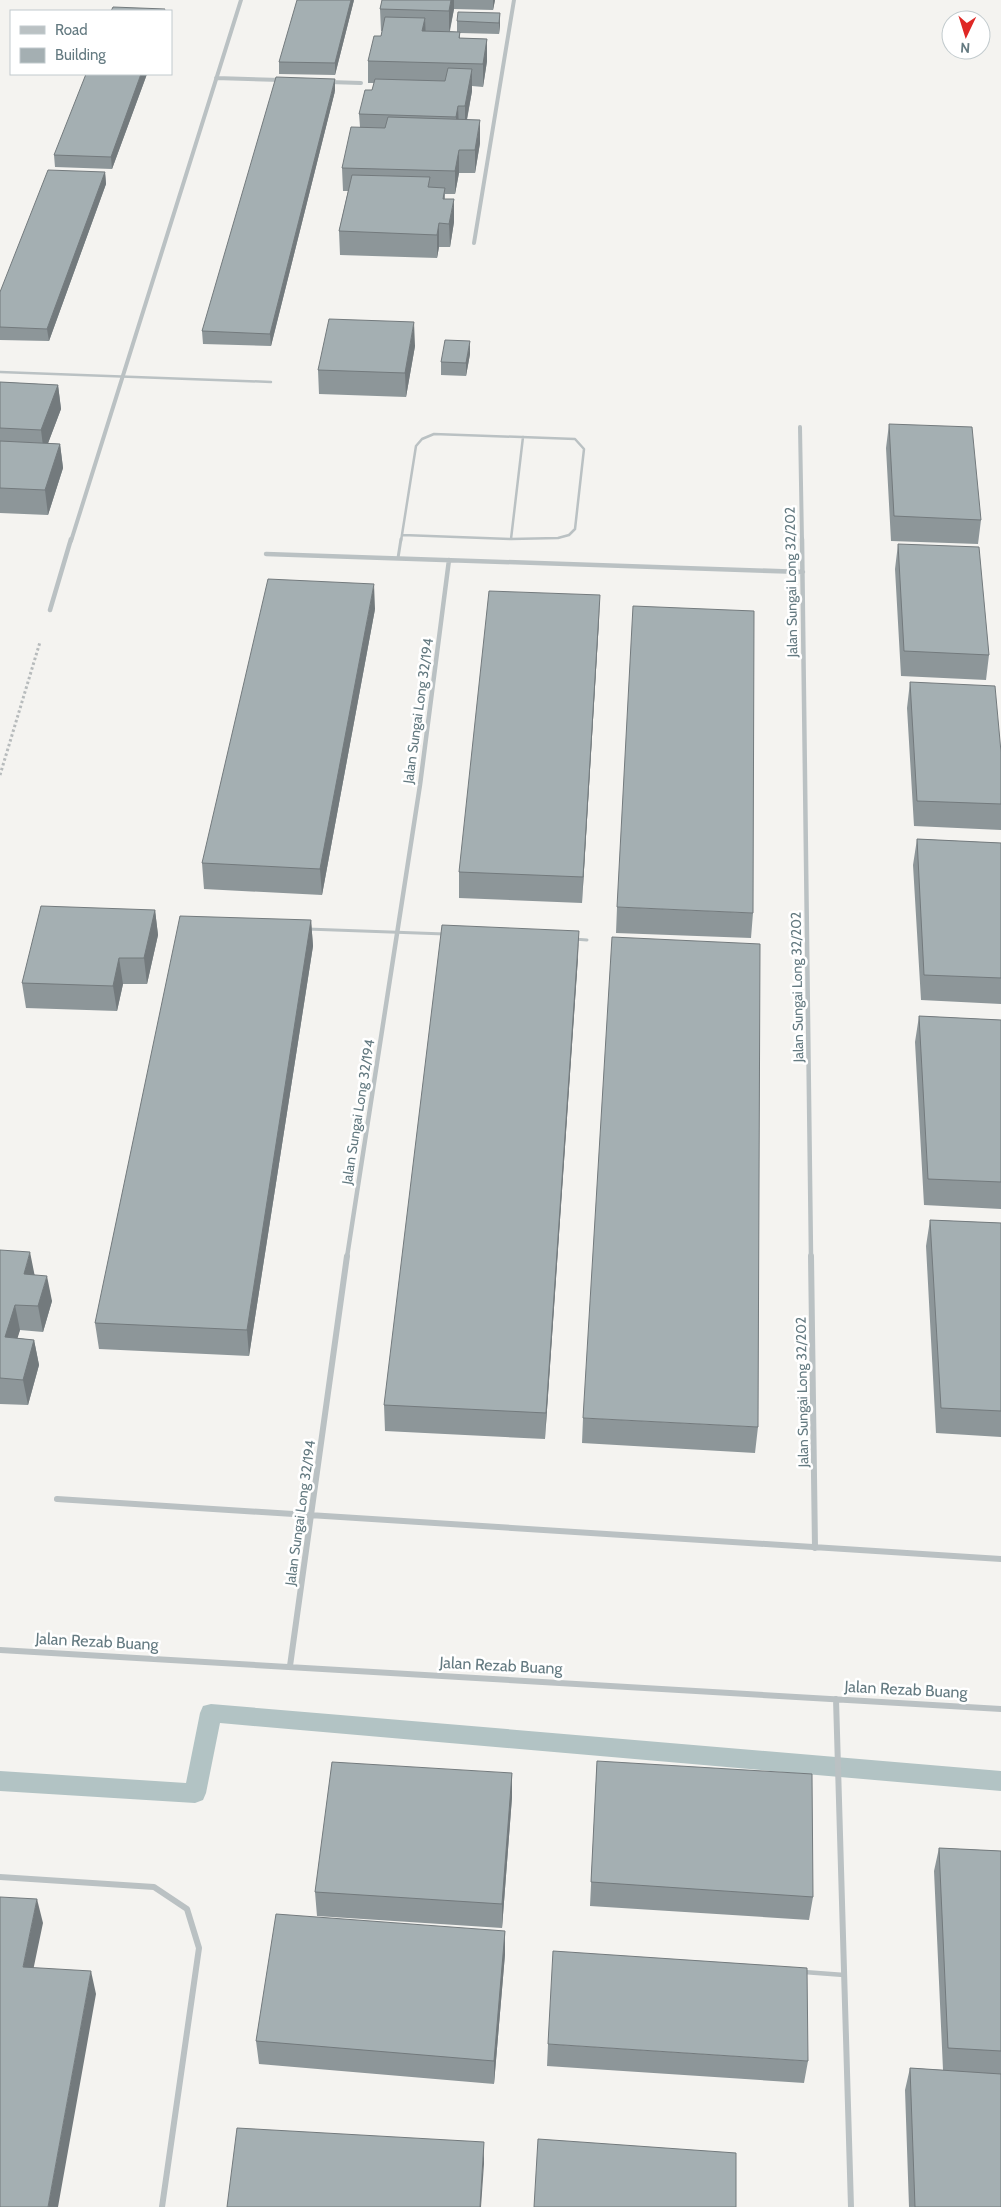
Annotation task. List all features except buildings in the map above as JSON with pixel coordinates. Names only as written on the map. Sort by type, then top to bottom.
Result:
[{"type":"street","points":[[50,610],[121,376],[241,0]]},
{"type":"street","points":[[474,243],[514,0]]},
{"type":"street","points":[[216,78],[284,80]]},
{"type":"street","points":[[322,82],[361,83]]},
{"type":"street","name":"Jalan Sungai Long 32/202","points":[[800,427],[815,1548]]},
{"type":"street","points":[[266,554],[802,572]]},
{"type":"street","name":"Jalan Sungai Long 32/194","points":[[290,1666],[356,1192],[420,785],[449,560]]},
{"type":"street","points":[[57,1499],[1001,1559]]},
{"type":"street","name":"Jalan Rezab Buang","points":[[0,1650],[1001,1709]]},
{"type":"street","points":[[836,1699],[840,1766],[839,1834],[851,2207]]},
{"type":"street","points":[[0,1877],[154,1887],[187,1908],[199,1948],[162,2207]]},
{"type":"lane","points":[[0,372],[271,382]]},
{"type":"lane","points":[[398,558],[416,446],[422,439],[434,434],[575,439],[581,443],[584,449],[578,502],[574,529],[569,535],[558,538],[511,539],[403,536]]},
{"type":"lane","points":[[511,539],[523,437]]},
{"type":"lane","points":[[303,929],[448,934]]},
{"type":"lane","points":[[567,939],[587,940]]},
{"type":"lane","points":[[796,1971],[844,1975]]},
{"type":"path","points":[[0,775],[50,610]]},
{"type":"waterway","points":[[0,1781],[195,1793],[211,1713],[1001,1781]]}]
